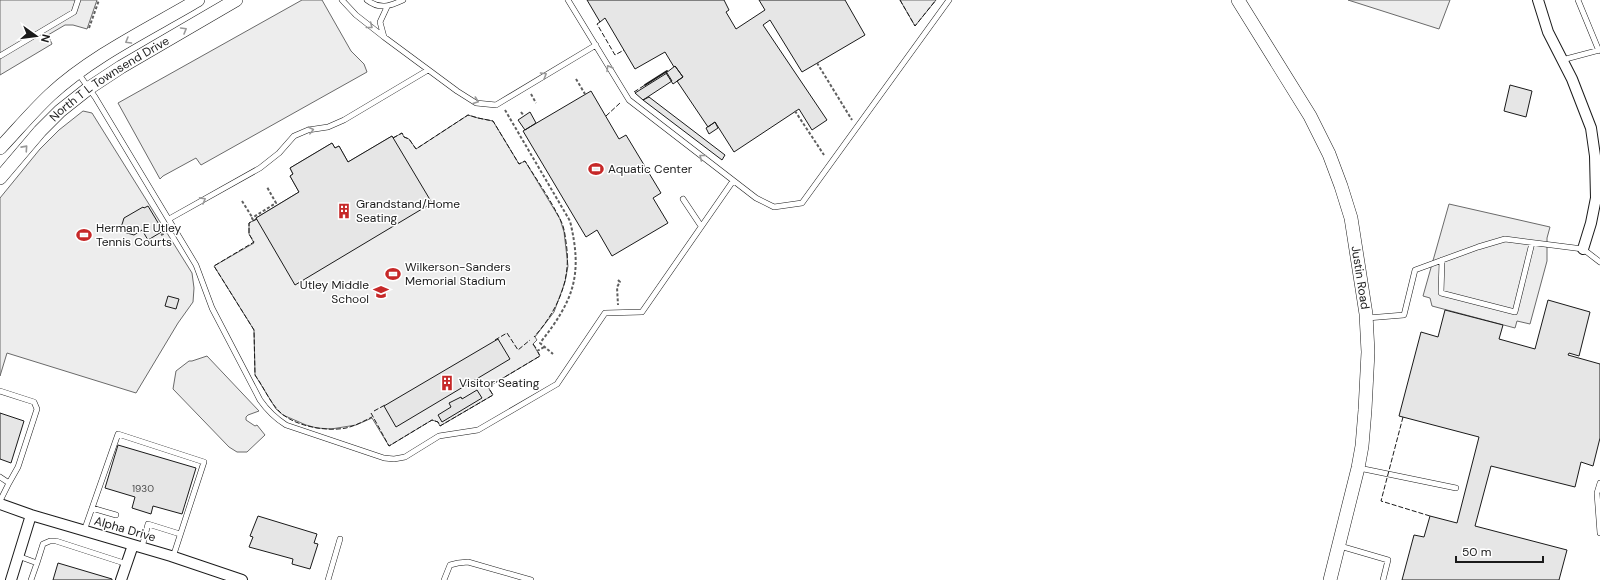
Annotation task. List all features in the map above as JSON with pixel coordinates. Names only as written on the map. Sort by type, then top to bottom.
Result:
[{"type":"street","name":"North T L Townsend Drive","points":[[0,148],[50,95],[78,73],[104,55],[198,0]]},
{"type":"street","name":"North T L Townsend Drive","points":[[0,178],[40,131],[60,111],[89,88],[121,67],[236,0]]},
{"type":"street","name":"Justin Road","points":[[1238,0],[1310,116],[1329,154],[1351,218],[1366,318],[1368,352],[1365,410],[1362,446],[1358,468],[1330,580]]},
{"type":"street","points":[[1538,0],[1548,32],[1572,79],[1591,128],[1595,156],[1596,198],[1591,223],[1583,250]]},
{"type":"street","name":"Alpha Drive","points":[[0,503],[31,515],[173,557],[242,580]]},
{"type":"street","points":[[11,580],[31,515]]},
{"type":"street","points":[[121,580],[126,564],[137,546]]},
{"type":"lane","points":[[0,56],[74,12],[78,0]]},
{"type":"lane","points":[[342,0],[356,15],[384,37],[476,103],[496,104],[596,45]]},
{"type":"lane","points":[[367,0],[378,6],[387,7],[403,0]]},
{"type":"lane","points":[[568,0],[629,100],[756,198],[774,207],[802,203],[949,0]]},
{"type":"lane","points":[[1562,60],[1599,51],[1578,0]]},
{"type":"lane","points":[[384,37],[380,22],[387,7]]},
{"type":"lane","points":[[169,219],[260,168],[279,153],[294,136],[308,130],[328,127],[344,120],[428,70]]},
{"type":"lane","points":[[78,73],[89,88],[196,265],[212,308],[260,400],[266,408],[275,418],[286,425],[384,458],[394,459],[405,457],[439,436],[478,430],[557,384],[605,313],[642,312],[733,181]]},
{"type":"lane","points":[[683,199],[701,226]]},
{"type":"lane","points":[[1366,318],[1404,315],[1415,270],[1478,247],[1505,239],[1583,250],[1600,262]]},
{"type":"lane","points":[[1442,260],[1441,293],[1515,312],[1532,243]]},
{"type":"lane","points":[[0,391],[34,402],[37,409],[18,467],[0,503]]},
{"type":"lane","points":[[84,531],[118,434],[204,462],[173,557]]},
{"type":"lane","points":[[1358,468],[1456,488]]},
{"type":"lane","points":[[0,477],[9,483]]},
{"type":"lane","points":[[1600,483],[1597,493],[1600,533]]},
{"type":"lane","points":[[92,508],[116,515]]},
{"type":"lane","points":[[137,546],[148,524],[180,534]]},
{"type":"lane","points":[[328,580],[340,539]]},
{"type":"lane","points":[[31,580],[43,544],[50,541],[56,541],[126,564]]},
{"type":"lane","points":[[1339,545],[1388,560],[1383,580]]},
{"type":"lane","points":[[18,556],[37,563]]},
{"type":"lane","points":[[444,580],[450,565],[468,562],[530,580]]},
{"type":"path","points":[[89,28],[99,0]]},
{"type":"path","points":[[818,63],[852,120]]},
{"type":"path","points":[[576,79],[585,94]]},
{"type":"path","points":[[500,102],[570,221],[575,242],[576,264],[574,285],[566,306],[557,322],[540,343],[553,354]]},
{"type":"path","points":[[521,112],[524,116]]},
{"type":"path","points":[[795,112],[824,154]]},
{"type":"path","points":[[527,147],[531,144]]},
{"type":"path","points":[[242,201],[253,219],[276,203],[267,188]]},
{"type":"path","points":[[561,205],[565,202]]},
{"type":"path","points":[[161,235],[168,231]]},
{"type":"path","points":[[618,280],[620,282],[617,287],[619,312]]},
{"type":"path","points":[[537,350],[544,347]]},
{"type":"shaded area","points":[[0,0],[97,0],[87,29],[73,25],[65,25],[48,35],[52,44],[0,75]]},
{"type":"shaded area","points":[[302,0],[322,0],[351,51],[364,64],[367,72],[201,165],[196,158],[160,179],[118,103]]},
{"type":"shaded area","points":[[900,0],[936,0],[915,26]]},
{"type":"shaded area","points":[[1348,0],[1450,0],[1439,29]]},
{"type":"shaded area","name":"Herman E Utley Tennis Courts","points":[[83,111],[92,113],[192,273],[194,288],[193,302],[178,323],[136,393],[7,353],[0,376],[0,198],[40,149],[59,130]]},
{"type":"shaded area","name":"Wilkerson-Sanders Memorial Stadium","points":[[468,115],[493,121],[519,164],[525,161],[560,219],[564,232],[568,266],[565,282],[554,312],[535,337],[537,340],[533,344],[540,356],[488,387],[493,395],[440,426],[438,422],[432,420],[389,446],[372,418],[356,425],[331,429],[317,428],[306,425],[283,415],[276,409],[255,375],[254,330],[214,266],[254,243],[249,234],[249,223],[299,192],[290,176],[293,174],[290,168],[332,143],[335,148],[339,146],[348,162],[392,136],[393,138],[402,133],[404,137],[409,139],[416,149]]},
{"type":"shaded area","points":[[1449,204],[1550,227],[1547,238],[1547,261],[1530,324],[1517,321],[1515,328],[1432,306],[1430,298],[1423,296]]},
{"type":"shaded area","points":[[207,356],[259,411],[248,415],[246,420],[255,426],[257,425],[265,435],[247,452],[237,452],[229,447],[173,389],[176,371],[189,361]]},
{"type":"building","points":[[587,0],[724,0],[729,10],[726,12],[736,29],[765,10],[759,0],[845,0],[865,35],[802,72],[770,20],[763,25],[827,120],[812,130],[799,109],[734,152],[715,122],[708,127],[677,81],[683,77],[675,66],[674,67],[665,52],[635,69],[605,18],[600,22]]},
{"type":"building","points":[[675,66],[683,77],[673,84],[666,73]]},
{"type":"building","points":[[667,73],[672,81],[643,100],[635,93]]},
{"type":"building","points":[[1510,85],[1532,91],[1526,117],[1504,111]]},
{"type":"building","name":"Aquatic Center","points":[[591,91],[619,139],[626,135],[661,193],[653,198],[668,223],[612,256],[597,230],[586,237],[523,131]]},
{"type":"building","points":[[649,97],[725,155],[722,160],[643,100]]},
{"type":"building","points":[[530,112],[536,123],[525,130],[518,120]]},
{"type":"building","points":[[715,122],[718,128],[709,134],[706,128]]},
{"type":"building","name":"Grandstand/Home Seating","points":[[392,136],[432,203],[295,285],[256,218],[299,192],[290,176],[293,174],[290,168],[332,143],[335,148],[339,146],[348,162]]},
{"type":"building","points":[[148,206],[163,231],[148,240],[142,230],[134,235],[120,231],[124,218],[143,207]]},
{"type":"building","points":[[168,296],[179,299],[176,309],[165,306]]},
{"type":"building","points":[[1548,300],[1590,312],[1579,356],[1569,353],[1568,355],[1600,364],[1600,438],[1593,466],[1581,462],[1575,487],[1491,466],[1475,526],[1567,550],[1559,580],[1402,580],[1414,535],[1424,537],[1430,516],[1457,523],[1479,437],[1399,416],[1421,332],[1438,337],[1445,310],[1503,325],[1499,339],[1535,349]]},
{"type":"building","name":"Visitor Seating","points":[[498,339],[510,359],[396,427],[384,406]]},
{"type":"building","points":[[477,390],[482,398],[442,422],[438,415],[451,407],[449,403],[461,397],[462,399]]},
{"type":"building","points":[[0,413],[24,421],[11,463],[0,459]]},
{"type":"building","points":[[118,445],[196,468],[182,514],[153,506],[151,514],[132,508],[135,497],[105,488]]},
{"type":"building","points":[[258,516],[317,534],[314,543],[318,544],[310,569],[292,564],[293,559],[249,547],[253,537],[250,536]]},
{"type":"building","points":[[58,563],[112,579],[112,580],[53,580]]},
{"type":"fence","points":[[900,0],[915,26],[936,0]]},
{"type":"fence","points":[[600,22],[597,24],[615,55],[624,50]]},
{"type":"fence","points":[[634,92],[645,85]]},
{"type":"fence","points":[[606,116],[620,103]]},
{"type":"fence","points":[[393,138],[402,133],[404,137],[409,139],[416,149],[468,115],[493,121],[519,164],[525,161],[548,197],[561,222],[565,233],[567,256],[567,269],[561,293],[550,316],[534,337]]},
{"type":"fence","points":[[257,219],[249,223],[249,234],[254,242],[214,266],[254,330],[255,375],[271,402],[277,409],[283,415],[300,424],[319,428],[338,429],[353,426],[372,417]]},
{"type":"fence","points":[[495,340],[507,333],[518,350],[530,340]]},
{"type":"fence","points":[[533,344],[536,348]]},
{"type":"fence","points":[[371,413],[389,446],[432,420],[438,422],[440,426],[493,395],[488,387],[540,356],[538,352]]},
{"type":"fence","points":[[374,411],[385,405]]},
{"type":"fence","points":[[1403,417],[1381,501],[1430,516]]},
{"type":"wall","points":[[645,85],[667,71]]},
{"type":"place","name":"Aquatic Center","points":[[596,169]]},
{"type":"place","name":"Grandstand/Home Seating","points":[[344,211]]},
{"type":"place","name":"Herman E Utley Tennis Courts","points":[[84,235]]},
{"type":"place","name":"Wilkerson-Sanders Memorial Stadium","points":[[393,274]]},
{"type":"place","name":"Utley Middle School","points":[[381,292]]},
{"type":"place","name":"Visitor Seating","points":[[447,383]]}]
